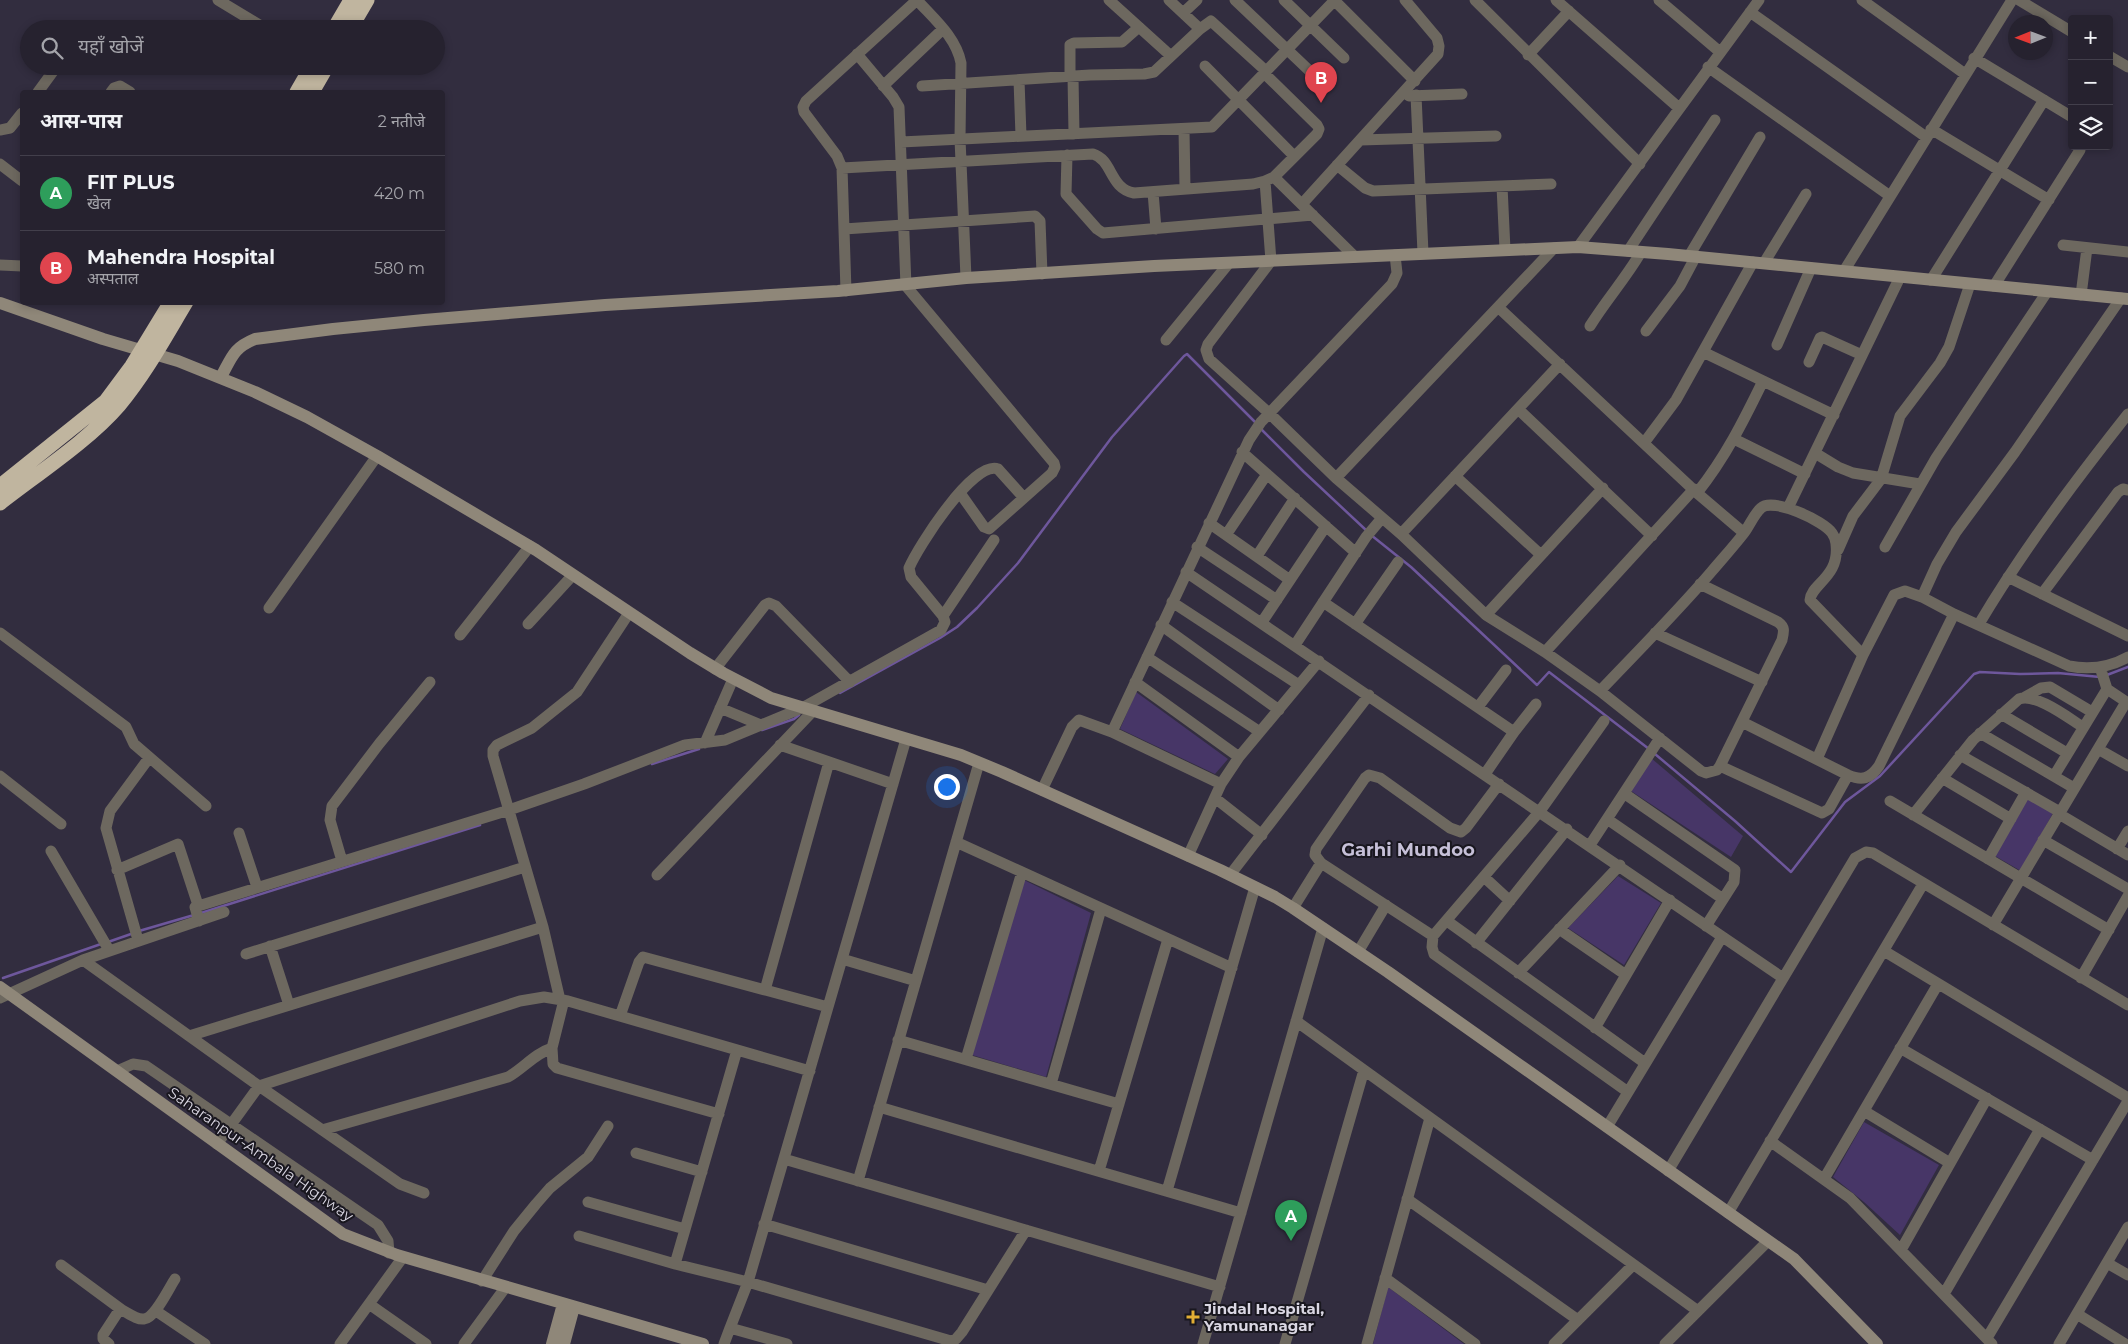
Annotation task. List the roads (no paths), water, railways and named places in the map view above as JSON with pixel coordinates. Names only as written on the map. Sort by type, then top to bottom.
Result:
[{"type":"highway","points":[[339,20],[351,0]]},
{"type":"highway","points":[[355,20],[367,0]]},
{"type":"highway","points":[[298,90],[307,75]]},
{"type":"highway","points":[[313,90],[322,75]]},
{"type":"highway","points":[[0,503],[84,438],[118,407],[142,376],[149,351],[171,305]]},
{"type":"highway","points":[[0,486],[106,401],[149,351],[184,305]]},
{"type":"street","points":[[218,0],[251,20]]},
{"type":"street","points":[[846,291],[842,168],[838,156],[804,112],[803,107],[806,101],[917,0],[943,28],[959,51],[961,62],[960,139],[966,278]]},
{"type":"street","points":[[1109,0],[1171,56]]},
{"type":"street","points":[[1170,0],[1200,29]]},
{"type":"street","points":[[1184,13],[1197,0]]},
{"type":"street","points":[[1235,0],[1316,77]]},
{"type":"street","points":[[1284,0],[1344,58]]},
{"type":"street","points":[[901,142],[1212,127],[1335,0],[1415,81]]},
{"type":"street","points":[[1302,204],[1438,54],[1437,38],[1405,0]]},
{"type":"street","points":[[1475,0],[1528,55],[1640,164]]},
{"type":"street","points":[[1556,0],[1679,108]]},
{"type":"street","points":[[1659,0],[1720,52]]},
{"type":"street","points":[[1578,247],[1759,0]]},
{"type":"street","points":[[1862,0],[1965,74]]},
{"type":"street","points":[[1844,271],[1974,58],[2012,0]]},
{"type":"street","points":[[2019,0],[2068,30]]},
{"type":"street","points":[[1528,55],[1569,11]]},
{"type":"street","points":[[1750,12],[1929,133],[1999,170],[2048,200]]},
{"type":"street","points":[[842,168],[1093,154],[1099,156],[1119,186],[1125,191],[1134,193],[1253,184],[1269,179],[1318,134],[1319,129],[1214,21],[1208,21],[1159,69],[1144,74],[1072,76],[922,86]]},
{"type":"street","points":[[1074,134],[1070,45],[1074,43],[1122,42],[1139,27]]},
{"type":"street","points":[[883,86],[943,28]]},
{"type":"street","points":[[857,54],[899,107],[906,286],[1054,463],[1055,467],[1052,474],[993,526],[986,529],[960,493]]},
{"type":"street","points":[[1974,58],[2068,115]]},
{"type":"street","points":[[2113,58],[2128,67]]},
{"type":"street","points":[[1205,66],[1294,156]]},
{"type":"street","points":[[1708,68],[1890,196]]},
{"type":"street","points":[[39,90],[50,75]]},
{"type":"street","points":[[1019,80],[1021,136]]},
{"type":"street","points":[[112,90],[120,86],[127,90]]},
{"type":"street","points":[[1400,97],[1462,94]]},
{"type":"street","points":[[1416,95],[1416,138],[1423,253]]},
{"type":"street","points":[[1930,280],[2044,100]]},
{"type":"street","points":[[0,130],[10,128],[20,120]]},
{"type":"street","points":[[1628,251],[1715,120]]},
{"type":"street","points":[[1184,129],[1186,189]]},
{"type":"street","points":[[1360,140],[1496,136]]},
{"type":"street","points":[[1646,331],[1680,286],[1692,256],[1760,137]]},
{"type":"street","points":[[1994,286],[2080,150]]},
{"type":"street","points":[[1067,155],[1066,194],[1097,230],[1103,233],[1313,215]]},
{"type":"street","points":[[0,164],[20,179]]},
{"type":"street","points":[[1337,165],[1365,188],[1373,191],[1551,184]]},
{"type":"street","points":[[1269,179],[1302,204],[1355,257]]},
{"type":"street","points":[[1269,179],[1268,219],[1271,261],[1206,350],[1209,359],[1262,422],[1336,478],[1401,534],[1486,615],[1545,652],[1600,691],[1701,771],[1712,772],[1720,766],[1782,640],[1784,630],[1783,625],[1700,584]]},
{"type":"street","points":[[1502,186],[1506,250]]},
{"type":"street","points":[[1153,192],[1156,229]]},
{"type":"street","points":[[1644,444],[1676,400],[1758,262],[1806,194]]},
{"type":"street","points":[[844,229],[1035,216],[1038,218],[1042,274]]},
{"type":"street","points":[[2064,245],[2128,252]]},
{"type":"street","points":[[221,377],[240,346],[255,339],[333,329],[586,306],[846,291],[966,278],[1423,253],[1578,247],[1758,262],[2124,299]]},
{"type":"street","points":[[1336,478],[1554,248]]},
{"type":"street","points":[[2081,295],[2087,248]]},
{"type":"street","points":[[1590,326],[1611,294],[1626,277],[1641,252]]},
{"type":"street","points":[[1112,732],[1242,452],[1262,422],[1392,284],[1397,273],[1395,255]]},
{"type":"street","points":[[1166,340],[1229,263]]},
{"type":"street","points":[[0,265],[20,266]]},
{"type":"street","points":[[1777,345],[1811,268]]},
{"type":"street","points":[[1788,508],[1900,277]]},
{"type":"street","points":[[1863,655],[1810,600],[1812,593],[1833,568],[1836,554],[1853,516],[1881,479],[1900,416],[1940,363],[1949,347],[1970,284]]},
{"type":"street","points":[[1886,547],[1920,484],[1957,425],[2047,292]]},
{"type":"street","points":[[1922,597],[1937,564],[1956,532],[2124,299]]},
{"type":"street","points":[[0,303],[104,339],[149,351],[221,377],[307,417],[378,456],[530,546],[572,576],[715,669],[771,698],[906,738],[979,763],[1230,875],[1293,908],[1794,1259],[1877,1344]]},
{"type":"street","points":[[1498,307],[1695,491],[1744,533]]},
{"type":"street","points":[[1809,362],[1822,337],[1862,355]]},
{"type":"street","points":[[1703,352],[1834,415]]},
{"type":"street","points":[[1401,534],[1560,364]]},
{"type":"street","points":[[1545,652],[1712,474],[1734,439],[1763,381]]},
{"type":"street","points":[[1518,409],[1652,536]]},
{"type":"street","points":[[1979,624],[2008,577],[2068,492],[2128,414]]},
{"type":"street","points":[[1734,439],[1805,474]]},
{"type":"street","points":[[1242,452],[1356,552]]},
{"type":"street","points":[[1815,453],[1838,467],[1853,473],[1920,484]]},
{"type":"street","points":[[269,608],[378,456]]},
{"type":"street","points":[[3,993],[83,960],[106,946],[198,914],[257,887],[510,814],[686,745],[725,740],[808,709],[850,682],[941,630],[945,622],[942,616],[911,577],[909,568],[930,530],[960,493],[984,472],[994,468],[998,469],[1024,498]]},
{"type":"street","points":[[1226,535],[1267,474]]},
{"type":"street","points":[[1455,476],[1541,555]]},
{"type":"street","points":[[1486,615],[1603,488]]},
{"type":"street","points":[[2042,594],[2118,492],[2123,489],[2128,490]]},
{"type":"street","points":[[1257,556],[1295,498]]},
{"type":"street","points":[[1600,691],[1700,584],[1744,533],[1760,508],[1772,504],[1788,508],[1823,525],[1832,534],[1836,542],[1836,554]]},
{"type":"street","points":[[1295,645],[1356,552],[1382,518]]},
{"type":"street","points":[[1209,523],[1290,580]]},
{"type":"street","points":[[1262,622],[1326,526]]},
{"type":"street","points":[[942,616],[994,540]]},
{"type":"street","points":[[460,635],[530,546]]},
{"type":"street","points":[[1197,547],[1277,600]]},
{"type":"street","points":[[1355,624],[1398,562]]},
{"type":"street","points":[[1186,572],[1620,865],[1783,978]]},
{"type":"street","points":[[528,624],[572,576]]},
{"type":"street","points":[[2008,577],[2128,636]]},
{"type":"street","points":[[1817,759],[1863,655],[1894,595],[1905,591],[1922,597],[2059,663],[2103,678],[2127,703],[2098,748],[1993,925]]},
{"type":"street","points":[[1172,602],[1299,686]]},
{"type":"street","points":[[1323,602],[1514,732]]},
{"type":"street","points":[[715,669],[765,605],[769,603],[776,606],[850,682]]},
{"type":"street","points":[[629,613],[577,692],[532,728],[497,745],[493,750],[493,756],[543,927],[562,1000],[551,1060],[557,1068],[719,1114]]},
{"type":"street","points":[[1742,722],[1848,775],[1866,779],[1874,774],[1879,766],[1954,614]]},
{"type":"street","points":[[1161,625],[1279,710]]},
{"type":"street","points":[[0,633],[126,727],[132,741],[149,758],[206,806]]},
{"type":"street","points":[[1655,633],[1762,682]]},
{"type":"street","points":[[1147,657],[1260,732]]},
{"type":"street","points":[[2054,776],[2092,712],[2103,678],[2128,657]]},
{"type":"street","points":[[1188,856],[1221,784],[1239,757],[1319,662]]},
{"type":"street","points":[[1478,708],[1506,670]]},
{"type":"street","points":[[705,743],[733,678]]},
{"type":"street","points":[[342,861],[330,820],[332,806],[379,744],[430,682]]},
{"type":"street","points":[[1135,682],[1239,757]]},
{"type":"street","points":[[1913,815],[1960,755],[1980,733],[2019,699],[2041,688],[2050,687],[2092,712]]},
{"type":"street","points":[[1230,875],[1369,695]]},
{"type":"street","points":[[2025,697],[2035,699],[2083,727]]},
{"type":"street","points":[[1484,774],[1536,704]]},
{"type":"street","points":[[720,708],[761,725]]},
{"type":"street","points":[[657,876],[780,745],[808,709]]},
{"type":"street","points":[[2001,714],[2067,752]]},
{"type":"street","points":[[1042,790],[1074,723],[1079,720],[1085,720],[1112,732],[1221,784]]},
{"type":"street","points":[[1604,721],[1540,811],[1433,936],[1432,947],[1434,954],[1628,1092]]},
{"type":"street","points":[[1980,733],[2074,788]]},
{"type":"street","points":[[724,1344],[748,1282],[906,738]]},
{"type":"street","points":[[1590,845],[1660,738]]},
{"type":"street","points":[[780,745],[893,784]]},
{"type":"street","points":[[2098,748],[2127,762]]},
{"type":"street","points":[[1960,755],[2026,792],[2128,855]]},
{"type":"street","points":[[136,935],[106,828],[106,820],[110,811],[149,758]]},
{"type":"street","points":[[765,990],[829,762]]},
{"type":"street","points":[[858,1180],[979,763]]},
{"type":"street","points":[[1720,766],[1822,813],[1829,809],[1848,775]]},
{"type":"street","points":[[1433,936],[1321,863],[1315,855],[1316,850],[1365,778],[1369,775],[1380,778],[1450,828],[1461,832],[1499,784]]},
{"type":"street","points":[[0,776],[61,824]]},
{"type":"street","points":[[1942,778],[2011,819]]},
{"type":"street","points":[[1988,859],[2026,792]]},
{"type":"street","points":[[1625,794],[1732,866],[1735,870],[1734,882],[1706,926]]},
{"type":"street","points":[[1215,798],[1262,834]]},
{"type":"street","points":[[1890,801],[2109,930]]},
{"type":"street","points":[[1607,819],[1723,898]]},
{"type":"street","points":[[1476,943],[1567,829]]},
{"type":"street","points":[[2118,849],[2128,831]]},
{"type":"street","points":[[239,833],[257,887]]},
{"type":"street","points":[[2043,840],[2128,889]]},
{"type":"street","points":[[956,842],[1232,968]]},
{"type":"street","points":[[117,870],[178,844],[198,914]]},
{"type":"street","points":[[51,851],[106,946]]},
{"type":"street","points":[[1668,1171],[1855,858],[1860,854],[1866,852],[1873,853],[2128,1005]]},
{"type":"street","points":[[1293,908],[1321,863]]},
{"type":"street","points":[[1518,973],[1620,865]]},
{"type":"street","points":[[246,954],[525,867]]},
{"type":"street","points":[[966,1059],[1022,872]]},
{"type":"street","points":[[1484,877],[1510,901]]},
{"type":"street","points":[[1728,1213],[1923,884]]},
{"type":"street","points":[[1166,1191],[1255,887]]},
{"type":"street","points":[[2081,978],[2128,896]]},
{"type":"street","points":[[1595,1028],[1670,900]]},
{"type":"street","points":[[1358,952],[1386,905]]},
{"type":"street","points":[[1051,1084],[1101,909]]},
{"type":"street","points":[[198,914],[224,912]]},
{"type":"street","points":[[1447,921],[1644,1063]]},
{"type":"street","points":[[189,1036],[543,927]]},
{"type":"street","points":[[1203,1344],[1323,928]]},
{"type":"street","points":[[1559,929],[1626,975]]},
{"type":"street","points":[[1607,1127],[1722,937]]},
{"type":"street","points":[[1099,1171],[1168,939]]},
{"type":"street","points":[[270,946],[288,1006]]},
{"type":"street","points":[[1770,1141],[1850,1198],[1990,1341],[2128,1099],[1884,951]]},
{"type":"street","points":[[620,1016],[639,962],[644,957],[828,1007]]},
{"type":"street","points":[[842,959],[916,981]]},
{"type":"street","points":[[83,960],[400,1184],[424,1193]]},
{"type":"street","points":[[1824,1180],[1938,984]]},
{"type":"street","name":"Saharanpur-Ambala Highway","points":[[3,993],[117,1070],[343,1234],[403,1257],[703,1344]]},
{"type":"street","points":[[217,1144],[259,1086],[520,1001],[544,997],[620,1016],[810,1071]]},
{"type":"street","points":[[1296,1021],[1698,1311]]},
{"type":"street","points":[[898,1040],[1119,1104]]},
{"type":"street","points":[[322,1130],[508,1077],[517,1072],[535,1055],[552,1048]]},
{"type":"street","points":[[1900,1048],[2093,1160]]},
{"type":"street","points":[[675,1264],[737,1050]]},
{"type":"street","points":[[117,1070],[133,1064],[146,1066],[233,1124],[330,1194],[378,1225],[388,1241],[390,1253]]},
{"type":"street","points":[[1285,1344],[1364,1070]]},
{"type":"street","points":[[1901,1250],[1987,1098]]},
{"type":"street","points":[[879,1107],[1241,1213]]},
{"type":"street","points":[[1864,1112],[1950,1163]]},
{"type":"street","points":[[1367,1344],[1430,1118]]},
{"type":"street","points":[[482,1281],[514,1230],[530,1210],[550,1188],[588,1157],[608,1126]]},
{"type":"street","points":[[1944,1294],[2040,1129]]},
{"type":"street","points":[[636,1153],[702,1172]]},
{"type":"street","points":[[784,1159],[1220,1287]]},
{"type":"street","points":[[1407,1199],[1578,1320]]},
{"type":"street","points":[[588,1202],[686,1229]]},
{"type":"street","points":[[764,1224],[988,1290]]},
{"type":"street","points":[[579,1236],[675,1264],[748,1282],[952,1341],[962,1332],[1026,1230]]},
{"type":"street","points":[[2059,1344],[2127,1232]]},
{"type":"street","points":[[1665,1344],[1768,1241]]},
{"type":"street","points":[[340,1344],[403,1257]]},
{"type":"street","points":[[2107,1263],[2128,1276]]},
{"type":"street","points":[[61,1265],[122,1310],[144,1319],[156,1311],[175,1279]]},
{"type":"street","points":[[1554,1344],[1634,1265]]},
{"type":"street","points":[[1385,1278],[1475,1344]]},
{"type":"street","points":[[464,1344],[505,1288]]},
{"type":"street","points":[[369,1304],[426,1344]]},
{"type":"street","points":[[552,1344],[569,1306]]},
{"type":"street","points":[[564,1344],[569,1306]]},
{"type":"street","points":[[109,1344],[103,1339],[103,1335],[118,1312],[122,1310]]},
{"type":"street","points":[[156,1311],[205,1344]]},
{"type":"street","points":[[2077,1314],[2125,1344]]},
{"type":"street","points":[[730,1328],[786,1344]]},
{"type":"waterway","points":[[840,693],[940,638],[957,627],[977,608],[1018,563],[1112,437],[1187,354],[1256,423]]},
{"type":"waterway","points":[[1261,429],[1367,531]]},
{"type":"waterway","points":[[1371,535],[1411,567],[1537,685],[1549,672],[1649,749]]},
{"type":"waterway","points":[[2107,675],[2128,667]]},
{"type":"waterway","points":[[1655,754],[1735,821],[1791,872],[1845,802],[1880,776],[1974,674],[1980,672],[2058,673],[2100,677]]},
{"type":"waterway","points":[[762,730],[794,719],[799,715]]},
{"type":"waterway","points":[[652,764],[699,749]]},
{"type":"waterway","points":[[201,913],[480,825]]},
{"type":"waterway","points":[[139,931],[194,915]]},
{"type":"waterway","points":[[108,942],[131,934]]},
{"type":"waterway","points":[[3,978],[101,944]]},
{"type":"place","name":"Mahendra Hospital","points":[[1321,103]]},
{"type":"place","name":"FIT PLUS","points":[[1291,1241]]},
{"type":"place","name":"Jindal Hospital, Yamunanagar","points":[[1193,1317]]},
{"type":"district","name":"Garhi Mundoo","points":[[1408,850]]}]
